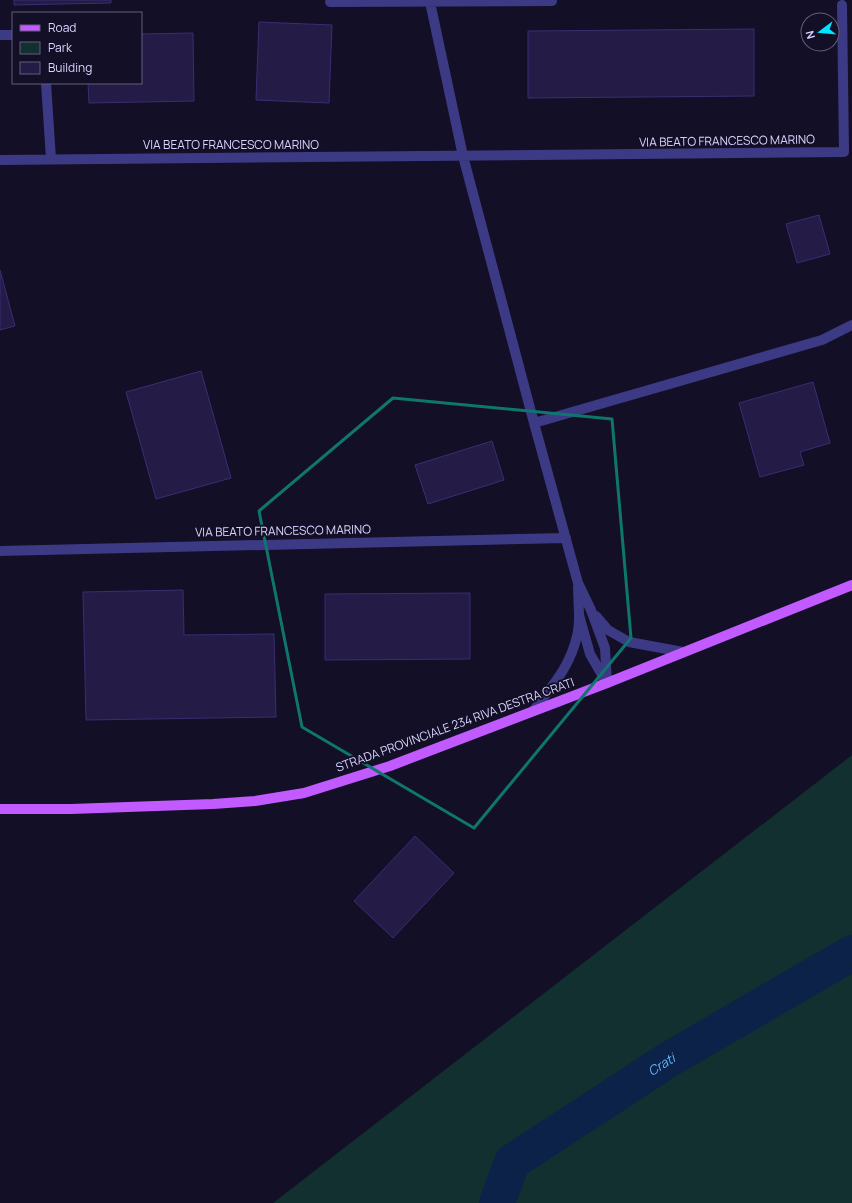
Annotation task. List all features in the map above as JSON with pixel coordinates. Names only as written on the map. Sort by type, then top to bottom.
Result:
[{"type":"main road","points":[[607,683],[852,585]]},
{"type":"main road","name":"STRADA PROVINCIALE 234 RIVA DESTRA CRATI","points":[[0,809],[71,809],[213,804],[304,794],[390,766],[607,683]]},
{"type":"street","points":[[330,2],[552,1]]},
{"type":"street","points":[[430,2],[463,156],[534,423],[578,583],[591,610],[605,648],[607,683]]},
{"type":"street","name":"VIA BEATO FRANCESCO MARINO","points":[[0,160],[844,152],[842,5]]},
{"type":"street","points":[[0,35],[12,35]]},
{"type":"street","points":[[46,84],[51,159]]},
{"type":"street","points":[[534,423],[822,340],[852,325]]},
{"type":"street","name":"VIA BEATO FRANCESCO MARINO","points":[[0,551],[566,538]]},
{"type":"street","points":[[534,710],[561,675],[578,635],[578,583]]},
{"type":"street","points":[[591,610],[608,630],[629,642],[683,652]]},
{"type":"street","points":[[579,615],[590,654],[607,683]]},
{"type":"highlighted area","points":[[393,398],[612,419],[631,638],[474,828],[302,727],[259,511]]},
{"type":"green space","points":[[852,755],[852,1203],[273,1203]]},
{"type":"building","points":[[14,0],[111,0],[111,3],[14,5]]},
{"type":"building","points":[[259,22],[332,25],[329,103],[256,100]]},
{"type":"building","points":[[754,29],[754,96],[528,98],[528,31]]},
{"type":"building","points":[[193,33],[194,101],[89,103],[88,84],[142,84],[142,34]]},
{"type":"building","points":[[819,215],[830,254],[797,263],[786,224]]},
{"type":"building","points":[[0,270],[15,326],[0,330]]},
{"type":"building","points":[[201,371],[231,478],[156,499],[126,392]]},
{"type":"building","points":[[813,382],[830,443],[800,452],[804,465],[760,477],[739,403]]},
{"type":"building","points":[[492,441],[504,480],[428,504],[415,465]]},
{"type":"building","points":[[183,590],[184,635],[274,634],[276,717],[86,720],[83,592]]},
{"type":"building","points":[[470,593],[470,659],[325,660],[325,594]]},
{"type":"building","points":[[415,836],[454,873],[393,938],[354,901]]},
{"type":"waterway","name":"Crati","points":[[497,1203],[512,1162],[668,1060],[852,953]]}]
